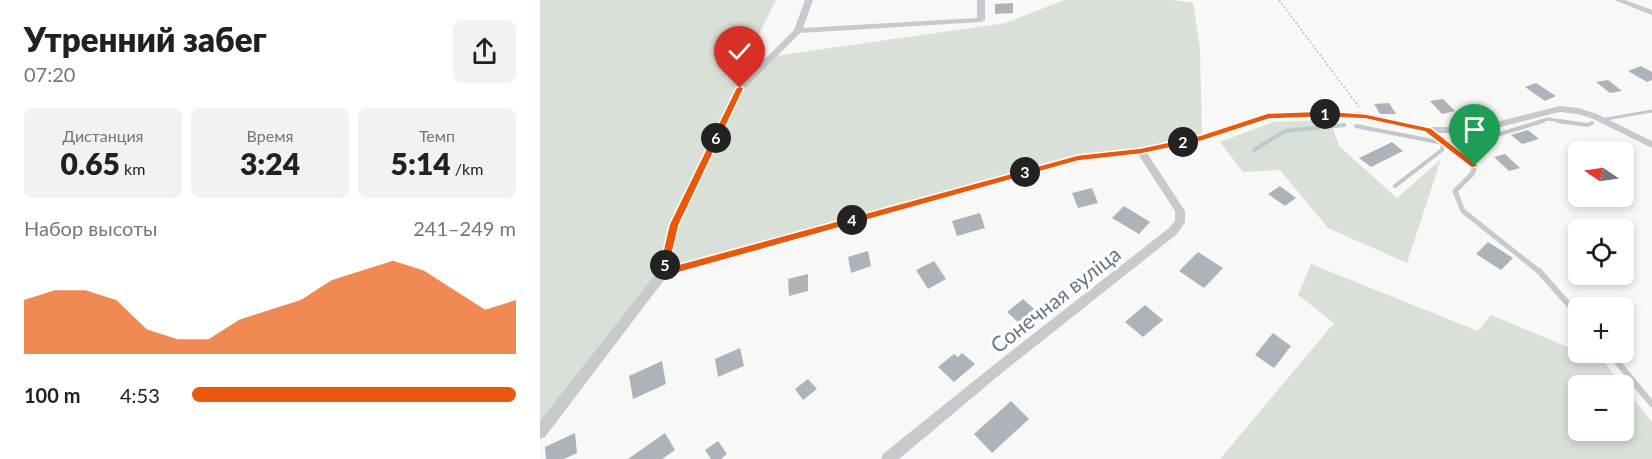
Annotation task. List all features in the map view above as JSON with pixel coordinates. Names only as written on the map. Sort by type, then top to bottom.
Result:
[{"type":"street","points":[[540,432],[663,273],[674,225],[740,88],[798,32],[809,0]]},
{"type":"street","points":[[798,32],[981,20],[981,0]]},
{"type":"street","points":[[1618,0],[1652,13]]},
{"type":"street","points":[[663,273],[1078,158],[1141,151],[1202,138],[1268,116],[1325,114],[1366,116],[1428,130],[1476,130],[1560,109],[1594,116],[1652,144]]},
{"type":"street","name":"Сонечная вуліца","points":[[888,459],[1173,231],[1180,222],[1180,211],[1141,151]]},
{"type":"lane","points":[[1428,130],[1475,166],[1472,174],[1455,191],[1463,212],[1543,274],[1568,303]]},
{"type":"lane","points":[[1618,363],[1652,404]]},
{"type":"path","points":[[1279,0],[1366,116]]},
{"type":"shaded area","points":[[540,0],[776,0],[746,60],[1006,23],[1064,0],[1174,0],[1193,3],[1200,47],[1202,138],[1141,151],[1078,158],[663,273],[540,432]]},
{"type":"shaded area","points":[[1330,120],[1339,146],[1397,198],[1441,159],[1407,263],[1328,228],[1280,170],[1243,172],[1220,142],[1273,122]]},
{"type":"shaded area","points":[[1311,264],[1478,331],[1491,315],[1568,347],[1568,363],[1605,363],[1614,375],[1568,375],[1568,441],[1634,441],[1634,400],[1652,422],[1652,459],[1220,459],[1334,323],[1298,295]]},
{"type":"building","points":[[1013,3],[1013,13],[995,14],[995,4]]},
{"type":"building","points":[[1641,66],[1652,72],[1652,80],[1647,82],[1628,71]]},
{"type":"building","points":[[1608,80],[1622,91],[1610,93],[1596,82]]},
{"type":"building","points":[[1536,83],[1556,96],[1545,101],[1525,87]]},
{"type":"building","points":[[1443,99],[1455,111],[1442,114],[1430,101]]},
{"type":"building","points":[[1389,103],[1396,114],[1380,114],[1374,104]]},
{"type":"building","points":[[1528,130],[1539,139],[1522,144],[1511,135]]},
{"type":"building","points":[[1392,142],[1403,151],[1371,167],[1359,158]]},
{"type":"building","points":[[1505,154],[1520,168],[1509,171],[1494,157]]},
{"type":"building","points":[[1280,186],[1296,198],[1285,206],[1268,194]]},
{"type":"building","points":[[1092,188],[1098,203],[1078,208],[1072,193]]},
{"type":"building","points":[[1124,206],[1150,222],[1139,234],[1112,218]]},
{"type":"building","points":[[980,213],[985,228],[957,236],[952,221]]},
{"type":"building","points":[[1488,242],[1513,258],[1501,270],[1476,254]]},
{"type":"building","points":[[868,251],[871,266],[851,273],[848,257]]},
{"type":"building","points":[[1198,252],[1223,268],[1204,288],[1179,271]]},
{"type":"building","points":[[934,261],[946,279],[928,289],[916,270]]},
{"type":"building","points":[[808,274],[808,291],[789,296],[788,279]]},
{"type":"building","points":[[1023,299],[1041,315],[1024,328],[1007,312]]},
{"type":"building","points":[[1145,305],[1163,320],[1143,337],[1125,322]]},
{"type":"building","points":[[1273,333],[1291,346],[1274,368],[1255,355]]},
{"type":"building","points":[[740,348],[744,366],[718,377],[715,359]]},
{"type":"building","points":[[962,353],[975,364],[954,382],[938,367],[954,354],[958,357]]},
{"type":"building","points":[[662,361],[666,384],[633,399],[629,376]]},
{"type":"building","points":[[808,379],[817,389],[803,400],[795,389]]},
{"type":"building","points":[[1011,401],[1029,419],[992,453],[974,434]]},
{"type":"building","points":[[575,433],[577,453],[564,459],[546,459],[545,447]]},
{"type":"building","points":[[665,433],[675,450],[662,459],[628,459]]},
{"type":"building","points":[[718,441],[727,454],[721,459],[711,459],[705,450]]},
{"type":"waterway","points":[[1606,119],[1652,111]]},
{"type":"waterway","points":[[1538,122],[1548,119],[1568,122]]},
{"type":"waterway","points":[[1447,144],[1483,139],[1543,121]]},
{"type":"waterway","points":[[1558,121],[1587,125],[1592,123]]},
{"type":"waterway","points":[[1254,150],[1285,131],[1344,125]]},
{"type":"waterway","points":[[1356,126],[1443,143],[1442,150],[1395,186]]},
{"type":"route","points":[[740,88],[674,225],[663,273],[1078,158],[1141,151],[1202,138],[1268,116],[1325,114],[1366,116],[1428,130],[1475,166]]}]
